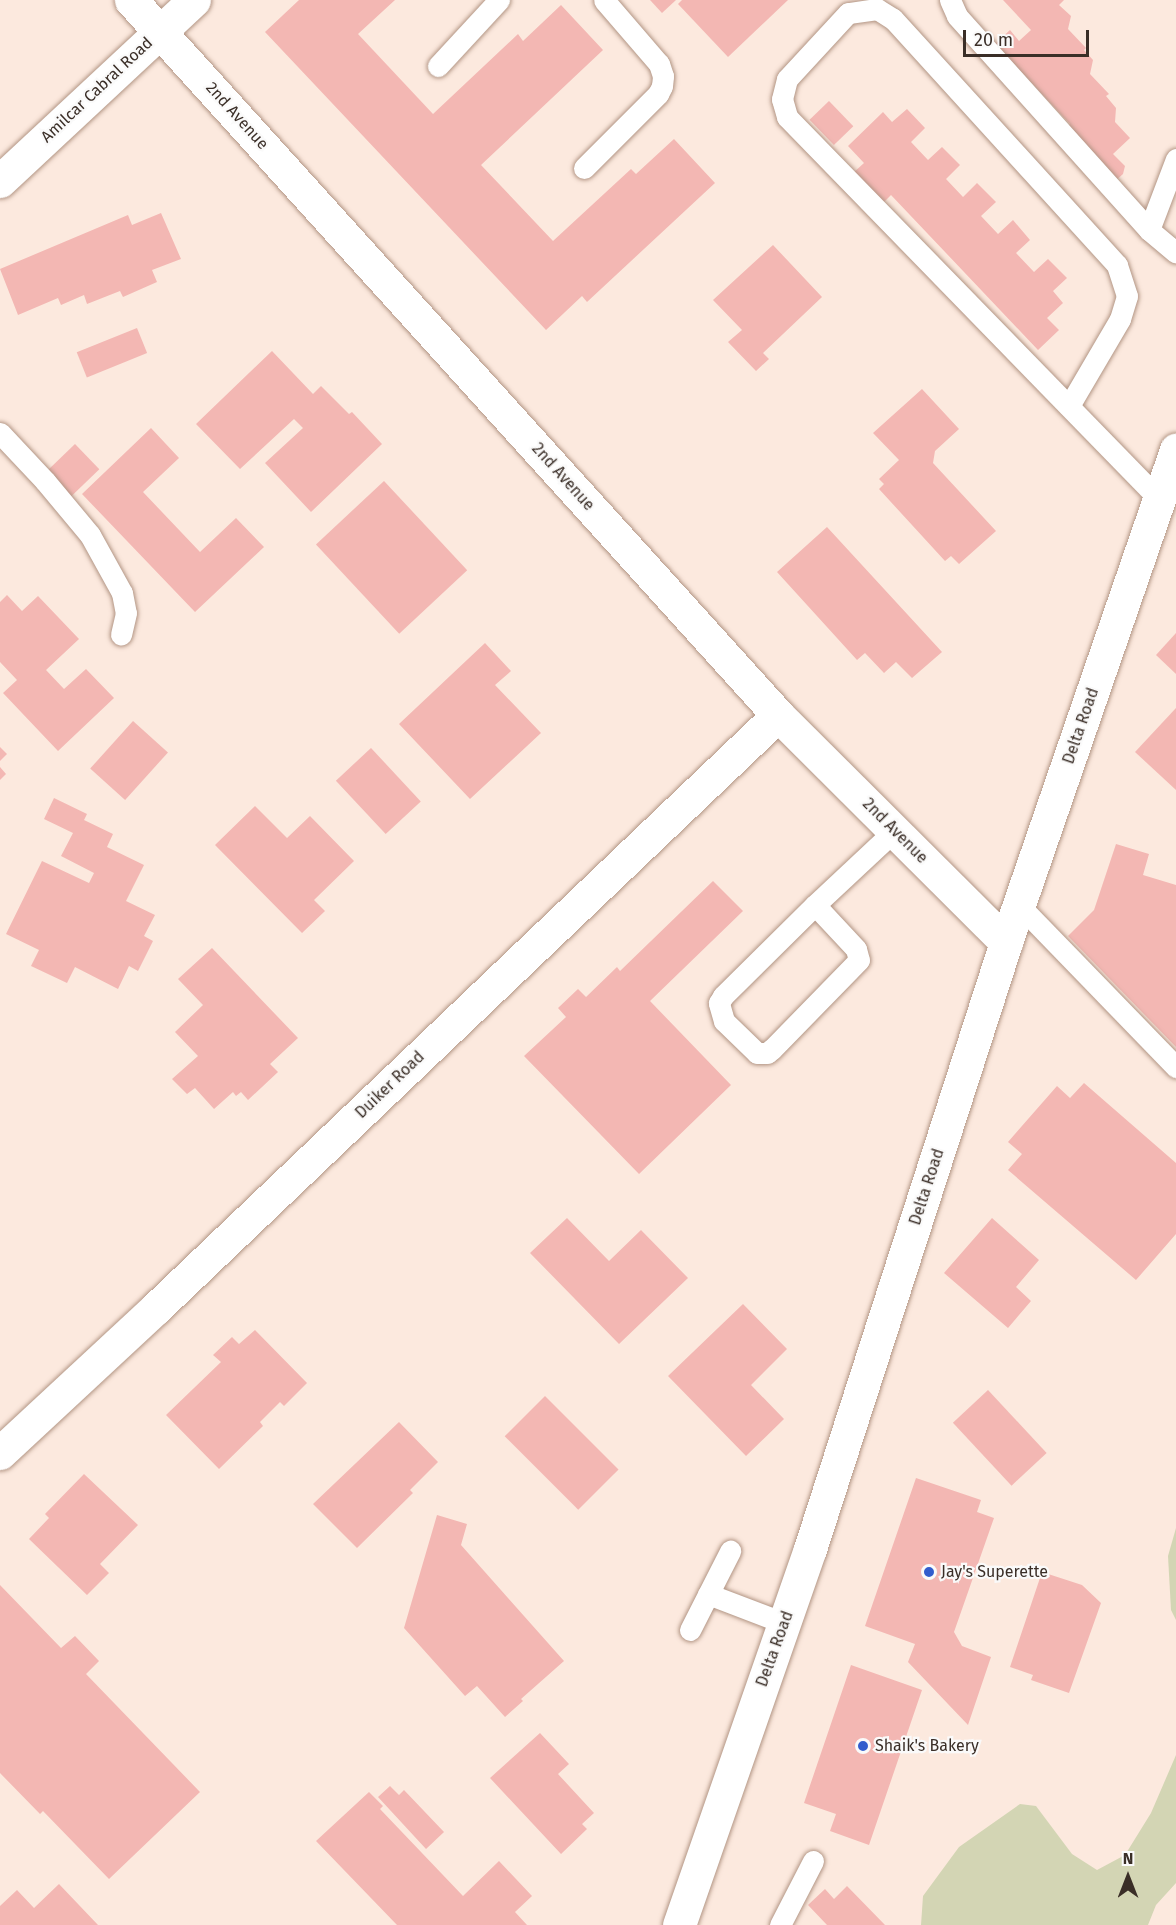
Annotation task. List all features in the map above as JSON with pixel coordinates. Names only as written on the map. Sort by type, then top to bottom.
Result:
[{"type":"street","name":"2nd Avenue","points":[[131,0],[778,715],[1006,942]]},
{"type":"street","name":"Amilcar Cabral Road","points":[[0,181],[194,0]]},
{"type":"street","name":"Delta Road","points":[[679,1925],[784,1623],[1006,942],[1176,450]]},
{"type":"street","name":"Duiker Road","points":[[0,1453],[156,1308],[778,715]]},
{"type":"lane","points":[[438,66],[499,0]]},
{"type":"lane","points":[[584,168],[658,94],[662,86],[663,76],[659,64],[604,0]]},
{"type":"lane","points":[[950,0],[957,16],[1149,230],[1176,253]]},
{"type":"lane","points":[[1070,406],[1120,319],[1127,296],[1117,265],[893,19],[877,9],[848,13],[787,79],[782,99],[787,117],[1159,499]]},
{"type":"lane","points":[[1149,230],[1176,159]]},
{"type":"lane","points":[[0,433],[45,481],[90,535],[122,593],[126,613],[121,634]]},
{"type":"lane","points":[[815,905],[856,949],[859,960],[767,1053],[757,1053],[724,1021],[719,1003],[723,996],[815,905],[894,831]]},
{"type":"lane","points":[[1019,905],[1176,1067]]},
{"type":"lane","points":[[690,1630],[730,1551]]},
{"type":"lane","points":[[708,1594],[784,1623]]},
{"type":"lane","points":[[780,1925],[813,1862]]},
{"type":"green space","points":[[1176,1528],[1176,1620],[1171,1610],[1168,1556]]},
{"type":"green space","points":[[1176,1755],[1176,1883],[1156,1905],[1148,1925],[921,1925],[923,1896],[959,1847],[1020,1804],[1036,1806],[1072,1854],[1097,1870],[1125,1855],[1151,1813]]},
{"type":"building","points":[[299,0],[395,0],[358,34],[433,114],[518,34],[523,41],[561,5],[603,50],[481,165],[553,241],[631,169],[636,174],[674,139],[715,183],[587,302],[582,296],[546,330],[265,32]]},
{"type":"building","points":[[650,0],[676,0],[662,13]]},
{"type":"building","points":[[682,0],[788,0],[728,57],[678,4]]},
{"type":"building","points":[[1003,0],[1064,0],[1059,5],[1071,16],[1068,29],[1086,48],[1084,50],[1093,60],[1090,74],[1109,94],[1106,96],[1116,108],[1115,122],[1130,138],[1113,154],[1125,166],[1123,174],[1114,182],[1065,129],[1070,124],[995,44],[1010,30],[1019,41],[1031,30]]},
{"type":"building","points":[[829,101],[853,126],[834,145],[810,120]]},
{"type":"building","points":[[907,109],[925,128],[911,142],[928,160],[942,147],[960,165],[946,179],[963,197],[977,183],[996,202],[981,216],[998,234],[1013,220],[1030,240],[1016,253],[1034,272],[1048,259],[1067,278],[1053,291],[1063,303],[1047,318],[1059,330],[1038,350],[891,195],[882,204],[853,173],[864,163],[848,146],[883,112],[892,122]]},
{"type":"building","points":[[161,213],[181,259],[152,270],[157,282],[123,297],[120,291],[87,304],[84,295],[61,305],[58,298],[18,315],[0,269],[128,215],[132,225]]},
{"type":"building","points":[[773,245],[822,297],[763,353],[769,359],[756,371],[728,342],[742,330],[713,300]]},
{"type":"building","points":[[137,328],[147,353],[87,377],[77,352]]},
{"type":"building","points":[[272,351],[313,394],[321,386],[349,414],[352,412],[382,444],[311,512],[265,463],[303,428],[294,419],[240,469],[196,424]]},
{"type":"building","points":[[922,389],[959,429],[935,451],[933,463],[996,531],[959,564],[951,556],[945,561],[879,489],[884,484],[879,479],[899,460],[873,433]]},
{"type":"building","points":[[151,428],[179,458],[143,492],[200,552],[236,518],[264,547],[195,612],[82,494]]},
{"type":"building","points":[[75,444],[99,469],[71,497],[46,472]]},
{"type":"building","points":[[384,481],[467,570],[399,634],[316,544]]},
{"type":"building","points":[[827,527],[942,652],[912,678],[896,662],[884,673],[865,653],[857,660],[777,572]]},
{"type":"building","points":[[7,595],[22,611],[38,596],[79,639],[46,670],[64,689],[86,669],[114,698],[58,751],[3,693],[17,680],[0,662],[0,602]]},
{"type":"building","points":[[1176,633],[1176,674],[1156,655]]},
{"type":"building","points":[[485,643],[511,671],[495,685],[541,733],[470,799],[399,724]]},
{"type":"building","points":[[1176,708],[1176,790],[1135,752]]},
{"type":"building","points":[[133,721],[168,752],[125,800],[90,769]]},
{"type":"building","points":[[0,747],[7,754],[0,761]]},
{"type":"building","points":[[371,748],[421,801],[386,834],[336,781]]},
{"type":"building","points":[[0,767],[6,774],[0,780]]},
{"type":"building","points":[[54,798],[87,814],[84,820],[113,834],[107,847],[144,865],[126,901],[155,915],[144,936],[153,941],[138,971],[129,966],[118,989],[75,967],[67,983],[31,966],[39,950],[6,934],[42,861],[89,883],[94,873],[61,856],[73,833],[44,819]]},
{"type":"building","points":[[255,806],[287,838],[310,816],[354,861],[314,900],[325,911],[302,933],[215,845]]},
{"type":"building","points":[[1116,844],[1149,854],[1143,875],[1176,885],[1176,1047],[1068,936],[1094,910]]},
{"type":"building","points":[[713,881],[743,911],[650,1001],[731,1085],[639,1174],[524,1056],[566,1017],[558,1008],[578,989],[586,997],[617,967],[620,971]]},
{"type":"building","points":[[212,948],[298,1038],[270,1064],[278,1072],[248,1100],[241,1092],[236,1096],[233,1092],[214,1109],[195,1088],[187,1094],[172,1079],[198,1056],[175,1032],[203,1005],[178,979]]},
{"type":"building","points":[[1084,1083],[1176,1163],[1176,1234],[1136,1280],[1008,1170],[1022,1154],[1008,1142],[1057,1086],[1070,1098]]},
{"type":"building","points":[[567,1218],[609,1261],[641,1230],[688,1278],[619,1344],[530,1253]]},
{"type":"building","points":[[992,1218],[1039,1260],[1016,1287],[1031,1301],[1008,1328],[944,1273]]},
{"type":"building","points":[[743,1304],[787,1349],[751,1385],[784,1419],[746,1456],[668,1376]]},
{"type":"building","points":[[255,1330],[307,1383],[284,1406],[280,1402],[260,1422],[263,1426],[219,1469],[166,1415],[221,1362],[213,1355],[232,1337],[239,1344]]},
{"type":"building","points":[[988,1390],[1047,1453],[1012,1486],[953,1423]]},
{"type":"building","points":[[545,1396],[619,1470],[578,1510],[505,1436]]},
{"type":"building","points":[[399,1422],[438,1462],[410,1490],[413,1493],[357,1548],[313,1504]]},
{"type":"building","points":[[84,1474],[138,1525],[100,1564],[109,1573],[87,1595],[29,1539],[49,1518],[45,1514]]},
{"type":"building","name":"Jay's Superette","points":[[916,1478],[981,1500],[977,1512],[994,1518],[954,1632],[962,1646],[991,1657],[968,1725],[908,1662],[915,1644],[865,1626]]},
{"type":"building","points":[[437,1515],[467,1524],[461,1545],[564,1661],[521,1699],[523,1701],[505,1717],[477,1686],[465,1696],[404,1628]]},
{"type":"building","points":[[1042,1572],[1082,1585],[1101,1603],[1069,1693],[1031,1680],[1033,1675],[1010,1667]]},
{"type":"building","points":[[0,1585],[61,1648],[75,1636],[99,1661],[86,1674],[200,1792],[109,1879],[43,1811],[40,1814],[0,1773]]},
{"type":"building","name":"Shaik's Bakery","points":[[851,1665],[922,1690],[869,1845],[830,1831],[836,1814],[804,1803]]},
{"type":"building","points":[[540,1733],[569,1764],[558,1774],[594,1813],[582,1824],[587,1829],[561,1854],[490,1778]]},
{"type":"building","points":[[390,1786],[399,1795],[404,1790],[444,1832],[426,1849],[378,1797]]},
{"type":"building","points":[[369,1792],[383,1806],[380,1809],[463,1896],[499,1861],[532,1896],[515,1912],[527,1925],[397,1925],[316,1841]]},
{"type":"building","points":[[59,1884],[98,1925],[0,1925],[0,1906],[17,1890],[34,1908]]},
{"type":"building","points":[[847,1886],[885,1925],[827,1925],[808,1905],[825,1889],[834,1899]]},
{"type":"place","name":"Jay's Superette","points":[[929,1572]]},
{"type":"place","name":"Shaik's Bakery","points":[[863,1746]]}]
